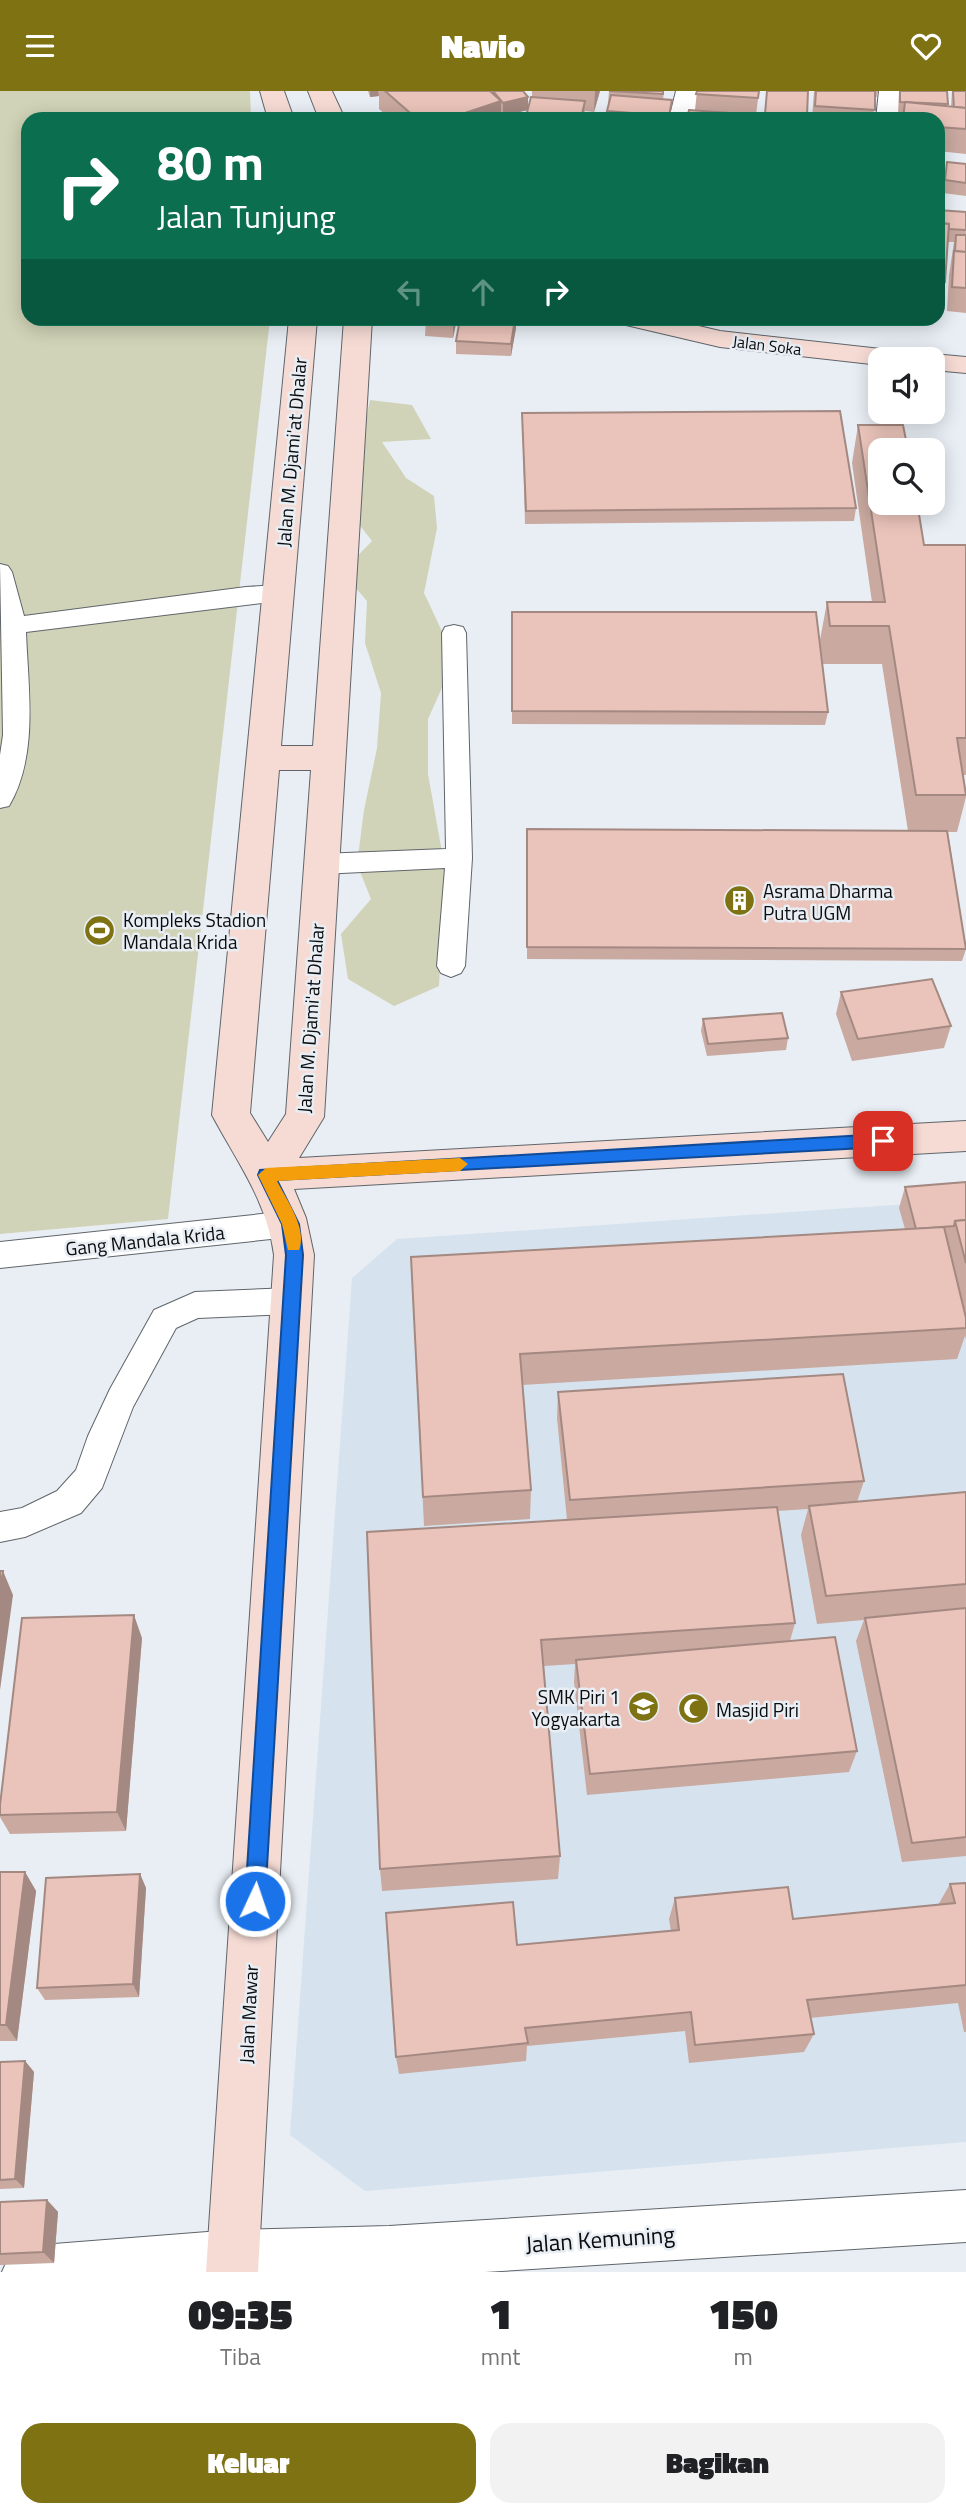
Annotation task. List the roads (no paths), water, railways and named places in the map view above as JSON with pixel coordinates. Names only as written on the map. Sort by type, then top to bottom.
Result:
[{"type":"street","points":[[272,91],[279,112]]},
{"type":"street","points":[[320,91],[329,112]]},
{"type":"street","points":[[684,112],[688,91]]},
{"type":"street","points":[[890,112],[891,91]]},
{"type":"street","name":"Jalan M. Djami'at Dhalar","points":[[305,326],[325,394],[312,554],[278,593],[231,1115],[266,1175],[304,1117],[328,758],[312,554],[325,394],[355,326]]},
{"type":"street","name":"Jalan Soka","points":[[665,326],[720,339],[868,355]]},
{"type":"street","points":[[945,363],[966,365]]},
{"type":"street","points":[[263,758],[328,758]]},
{"type":"street","points":[[266,1175],[966,1136]]},
{"type":"street","name":"Jalan Mawar","points":[[232,2264],[295,1255],[290,1224],[266,1175]]},
{"type":"street","name":"Jalan Kemuning","points":[[28,2272],[232,2264],[966,2216]]},
{"type":"lane","points":[[0,572],[14,625],[16,735],[10,773],[0,799]]},
{"type":"lane","points":[[14,625],[278,593]]},
{"type":"lane","points":[[452,966],[459,858],[454,633]]},
{"type":"lane","points":[[321,864],[459,858]]},
{"type":"lane","name":"Gang Mandala Krida","points":[[0,1255],[290,1224]]},
{"type":"lane","points":[[0,1527],[25,1522],[69,1502],[90,1478],[104,1436],[121,1399],[165,1319],[195,1305],[291,1301]]},
{"type":"place","name":"Asrama Dharma Putra UGM","points":[[740,901]]},
{"type":"place","name":"Kompleks Stadion Mandala Krida","points":[[100,930]]},
{"type":"place","name":"SMK Piri 1 Yogyakarta","points":[[643,1707]]},
{"type":"place","name":"Masjid Piri","points":[[693,1709]]}]
